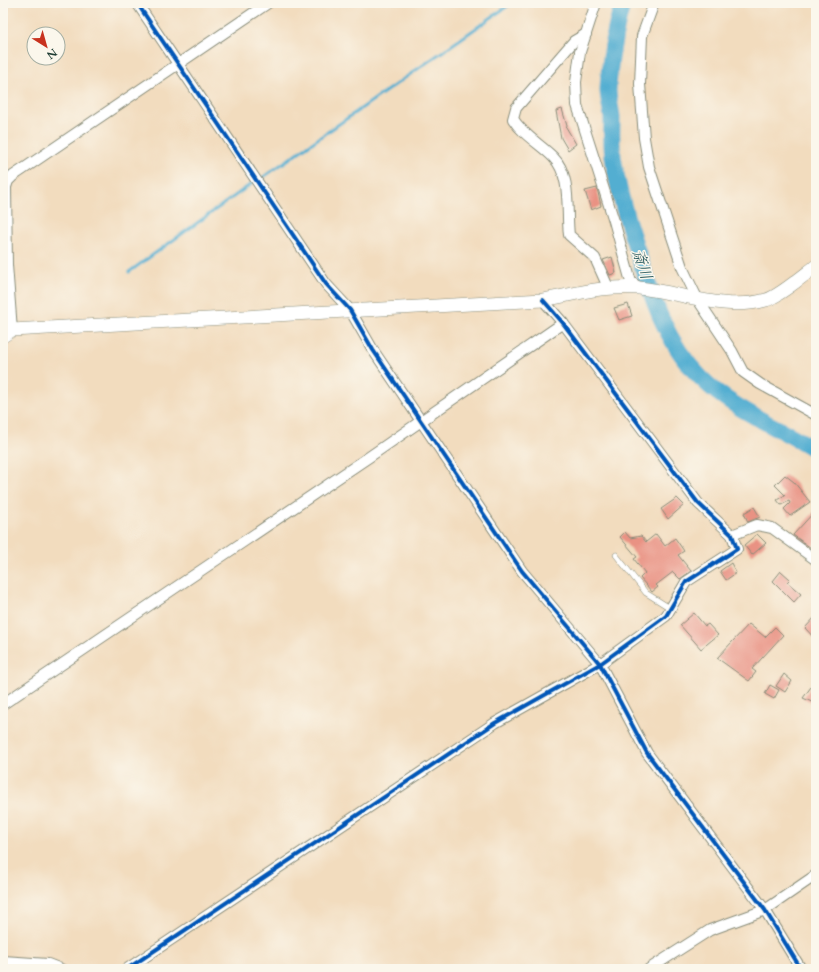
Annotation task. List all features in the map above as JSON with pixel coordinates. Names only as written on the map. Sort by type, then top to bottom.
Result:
[{"type":"street","points":[[137,3],[326,284],[350,310],[373,350],[522,571],[600,664],[647,753],[765,910],[801,969]]},
{"type":"street","points":[[268,3],[12,176],[8,181],[6,187],[8,333],[350,310],[543,300],[608,287],[640,288],[694,298],[749,305],[768,300],[816,266]]},
{"type":"street","points":[[596,3],[580,52],[576,82],[577,105],[608,200],[631,282],[640,288]]},
{"type":"street","points":[[654,3],[642,36],[640,84],[644,138],[649,167],[682,267],[694,298],[732,351],[743,372],[760,384],[816,415]]},
{"type":"street","points":[[586,34],[574,41],[516,108],[513,119],[525,134],[554,158],[560,165],[563,171],[566,187],[569,235],[595,258],[608,287]]},
{"type":"street","points":[[127,969],[495,723],[600,664],[666,616],[686,582],[737,549],[732,535],[698,504],[563,323],[543,300]]},
{"type":"street","points":[[3,704],[369,458],[421,420],[563,323]]},
{"type":"street","points":[[732,535],[757,525],[772,528],[816,560]]},
{"type":"street","points":[[649,969],[710,930],[765,910],[816,875]]},
{"type":"street","points":[[3,961],[48,964],[61,969]]},
{"type":"lane","points":[[616,555],[646,593],[670,608]]},
{"type":"building","points":[[562,109],[566,127],[576,144],[568,150],[561,138],[556,111]]},
{"type":"building","points":[[597,188],[601,206],[591,210],[585,191]]},
{"type":"building","points":[[612,257],[616,273],[610,275],[603,260]]},
{"type":"building","points":[[628,304],[632,316],[619,320],[614,308]]},
{"type":"building","points":[[785,475],[794,482],[810,502],[790,516],[784,509],[790,503],[789,501],[781,505],[777,500],[785,495],[775,485]]},
{"type":"building","points":[[677,498],[684,505],[668,519],[661,509]]},
{"type":"building","points":[[754,507],[760,517],[748,522],[744,513]]},
{"type":"building","points":[[816,510],[816,542],[811,548],[793,535]]},
{"type":"building","points":[[625,532],[630,538],[641,536],[646,542],[656,534],[665,546],[675,538],[684,551],[678,555],[691,571],[680,579],[673,572],[656,585],[658,587],[652,592],[640,578],[645,573],[634,559],[637,557],[620,537]]},
{"type":"building","points":[[757,534],[766,543],[752,555],[744,545]]},
{"type":"building","points":[[731,563],[736,573],[726,580],[720,571]]},
{"type":"building","points":[[781,571],[790,579],[787,582],[801,594],[794,602],[773,581]]},
{"type":"building","points":[[694,613],[705,626],[708,624],[718,635],[701,649],[680,625]]},
{"type":"building","points":[[816,616],[816,640],[805,628]]},
{"type":"building","points":[[749,624],[765,637],[775,627],[783,635],[752,669],[756,672],[749,681],[717,658]]},
{"type":"building","points":[[784,674],[792,681],[785,692],[776,686]]},
{"type":"building","points":[[816,680],[816,704],[803,698]]},
{"type":"building","points":[[770,685],[779,690],[774,699],[765,694]]},
{"type":"waterway","points":[[259,180],[512,3]]},
{"type":"waterway","name":"斎川","points":[[623,3],[615,34],[608,93],[612,117],[612,151],[625,213],[647,283],[661,317],[688,364],[713,389],[726,399],[756,417],[816,450]]},
{"type":"waterway","points":[[129,272],[254,182]]},
{"type":"cycle path","points":[[137,3],[326,284],[350,310],[373,350],[522,571],[600,664],[647,753],[765,910],[801,969]]},
{"type":"cycle path","points":[[127,969],[495,723],[600,664],[666,616],[686,582],[737,549],[732,535],[698,503],[563,323],[543,300]]}]
